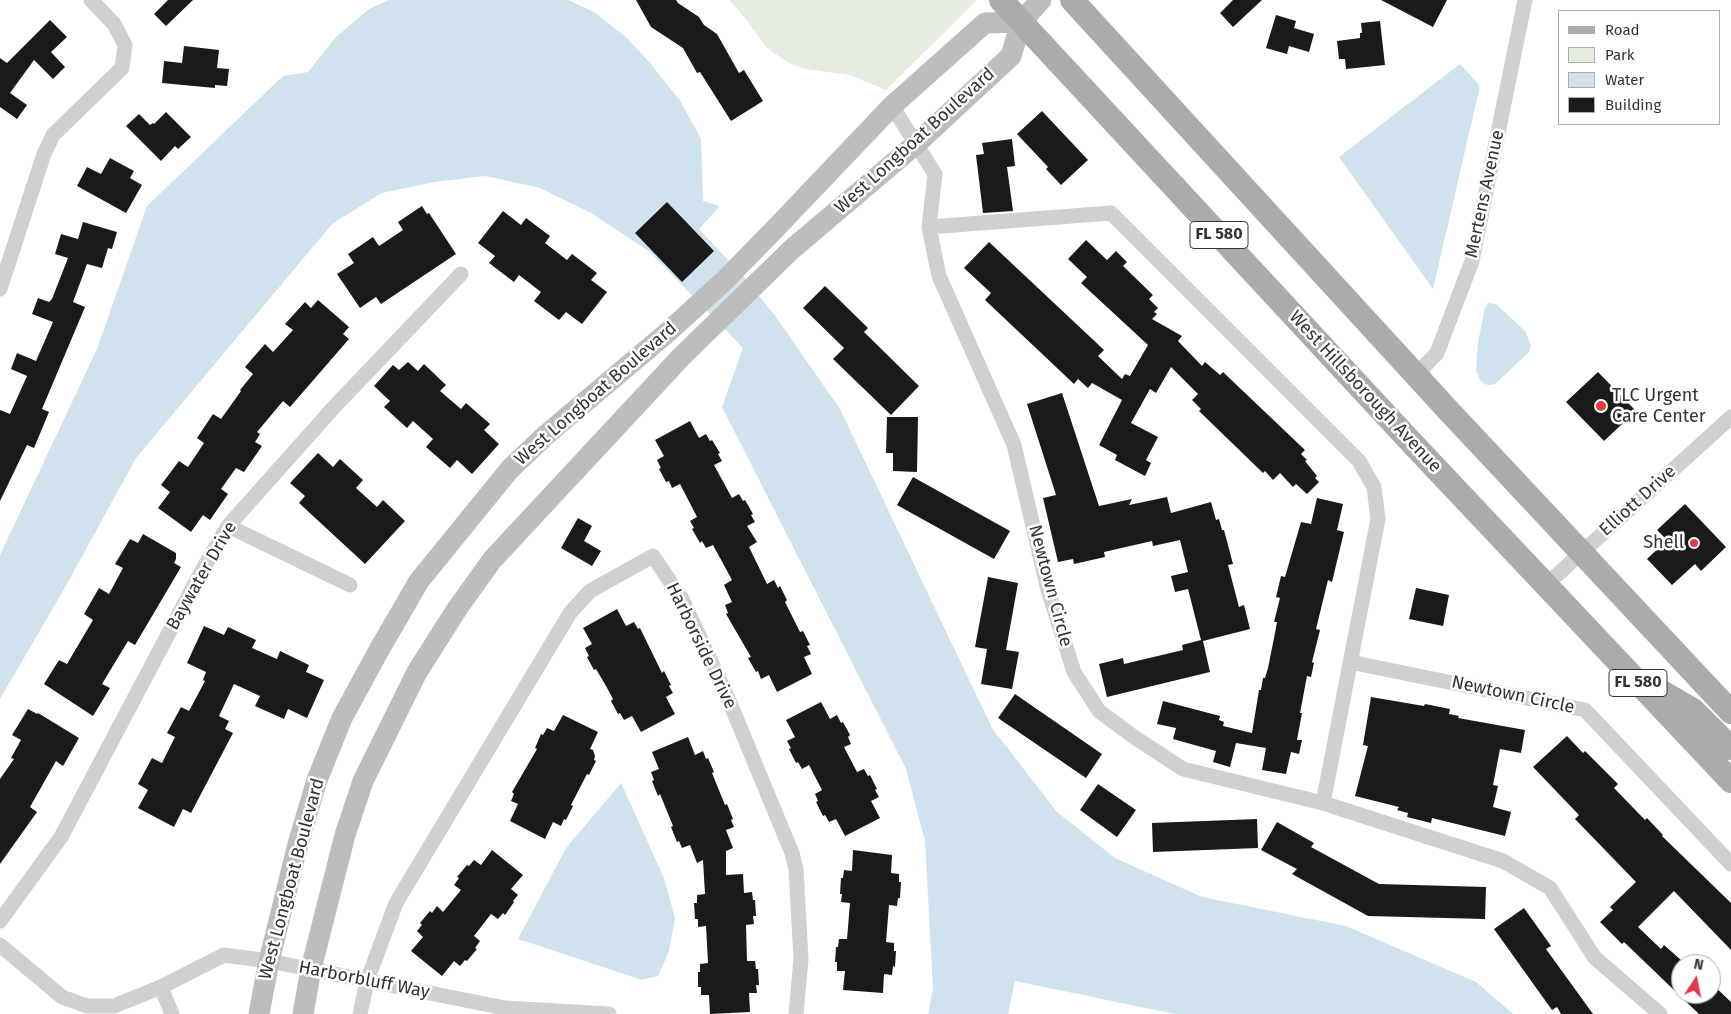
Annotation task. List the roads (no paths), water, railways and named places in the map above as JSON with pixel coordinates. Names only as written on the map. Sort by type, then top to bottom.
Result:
[{"type":"main road","name":"West Hillsborough Avenue","points":[[1001,0],[1731,781]]},
{"type":"main road","name":"FL 580","points":[[1072,0],[1416,375],[1731,712]]},
{"type":"main road","points":[[1627,671],[1693,710],[1731,748]]},
{"type":"street","points":[[0,288],[44,154],[53,135],[122,68],[125,45],[114,24],[91,0]]},
{"type":"street","name":"West Longboat Boulevard","points":[[303,1014],[311,969],[345,835],[362,781],[417,672],[457,608],[492,560],[682,356],[791,250],[916,144],[1010,56],[1021,22],[1040,0]]},
{"type":"street","name":"Mertens Avenue","points":[[1416,375],[1437,353],[1472,260],[1524,0]]},
{"type":"street","name":"West Longboat Boulevard","points":[[259,1014],[269,961],[298,844],[317,780],[342,718],[419,581],[510,469],[547,434],[668,332],[725,280],[892,106],[985,23],[1021,22]]},
{"type":"street","name":"Newtown Circle","points":[[892,106],[935,174],[928,227],[939,276],[1014,445],[1048,590],[1074,672],[1099,711],[1134,737],[1183,769],[1323,803],[1503,861],[1550,888],[1595,958],[1660,1014]]},
{"type":"street","points":[[928,227],[1111,213],[1359,461],[1374,487],[1378,519],[1323,803]]},
{"type":"street","name":"Baywater Drive","points":[[0,921],[61,837],[200,574],[228,526],[335,406],[461,274]]},
{"type":"street","name":"Elliott Drive","points":[[1546,585],[1731,417]]},
{"type":"street","points":[[228,526],[350,585]]},
{"type":"street","name":"Harborside Drive","points":[[360,1014],[367,980],[396,903],[570,613],[590,591],[653,556],[686,608],[730,703],[792,853],[796,869],[801,959],[796,1014]]},
{"type":"street","name":"Newtown Circle","points":[[1350,662],[1585,710],[1731,864]]},
{"type":"street","name":"Harborbluff Way","points":[[0,945],[62,997],[87,1006],[114,1006],[161,987],[224,955],[269,961],[505,1008],[609,1014]]},
{"type":"street","points":[[161,987],[172,1014]]},
{"type":"water","points":[[389,0],[568,0],[594,12],[627,38],[650,63],[681,102],[701,139],[703,201],[720,206],[699,229],[744,277],[776,317],[840,409],[992,728],[1057,812],[1115,858],[1202,897],[1346,926],[1476,982],[1513,1014],[1175,1014],[1015,981],[1008,1014],[928,1014],[933,988],[925,841],[906,769],[722,407],[743,348],[650,252],[591,213],[540,188],[485,176],[434,182],[382,193],[333,223],[136,458],[63,591],[0,699],[0,555],[97,349],[147,206],[283,76],[308,72],[335,38],[369,9]]},
{"type":"water","points":[[1460,64],[1480,86],[1433,289],[1339,157]]},
{"type":"water","points":[[1488,303],[1496,304],[1526,332],[1531,346],[1529,352],[1495,384],[1490,385],[1484,384],[1480,380],[1476,371],[1478,342],[1485,308]]},
{"type":"water","points":[[621,783],[664,878],[675,918],[669,951],[658,976],[642,980],[518,939],[566,848]]},
{"type":"place","name":"TLC Urgent Care Center","points":[[1601,406]]},
{"type":"place","name":"Shell","points":[[1694,543]]}]
